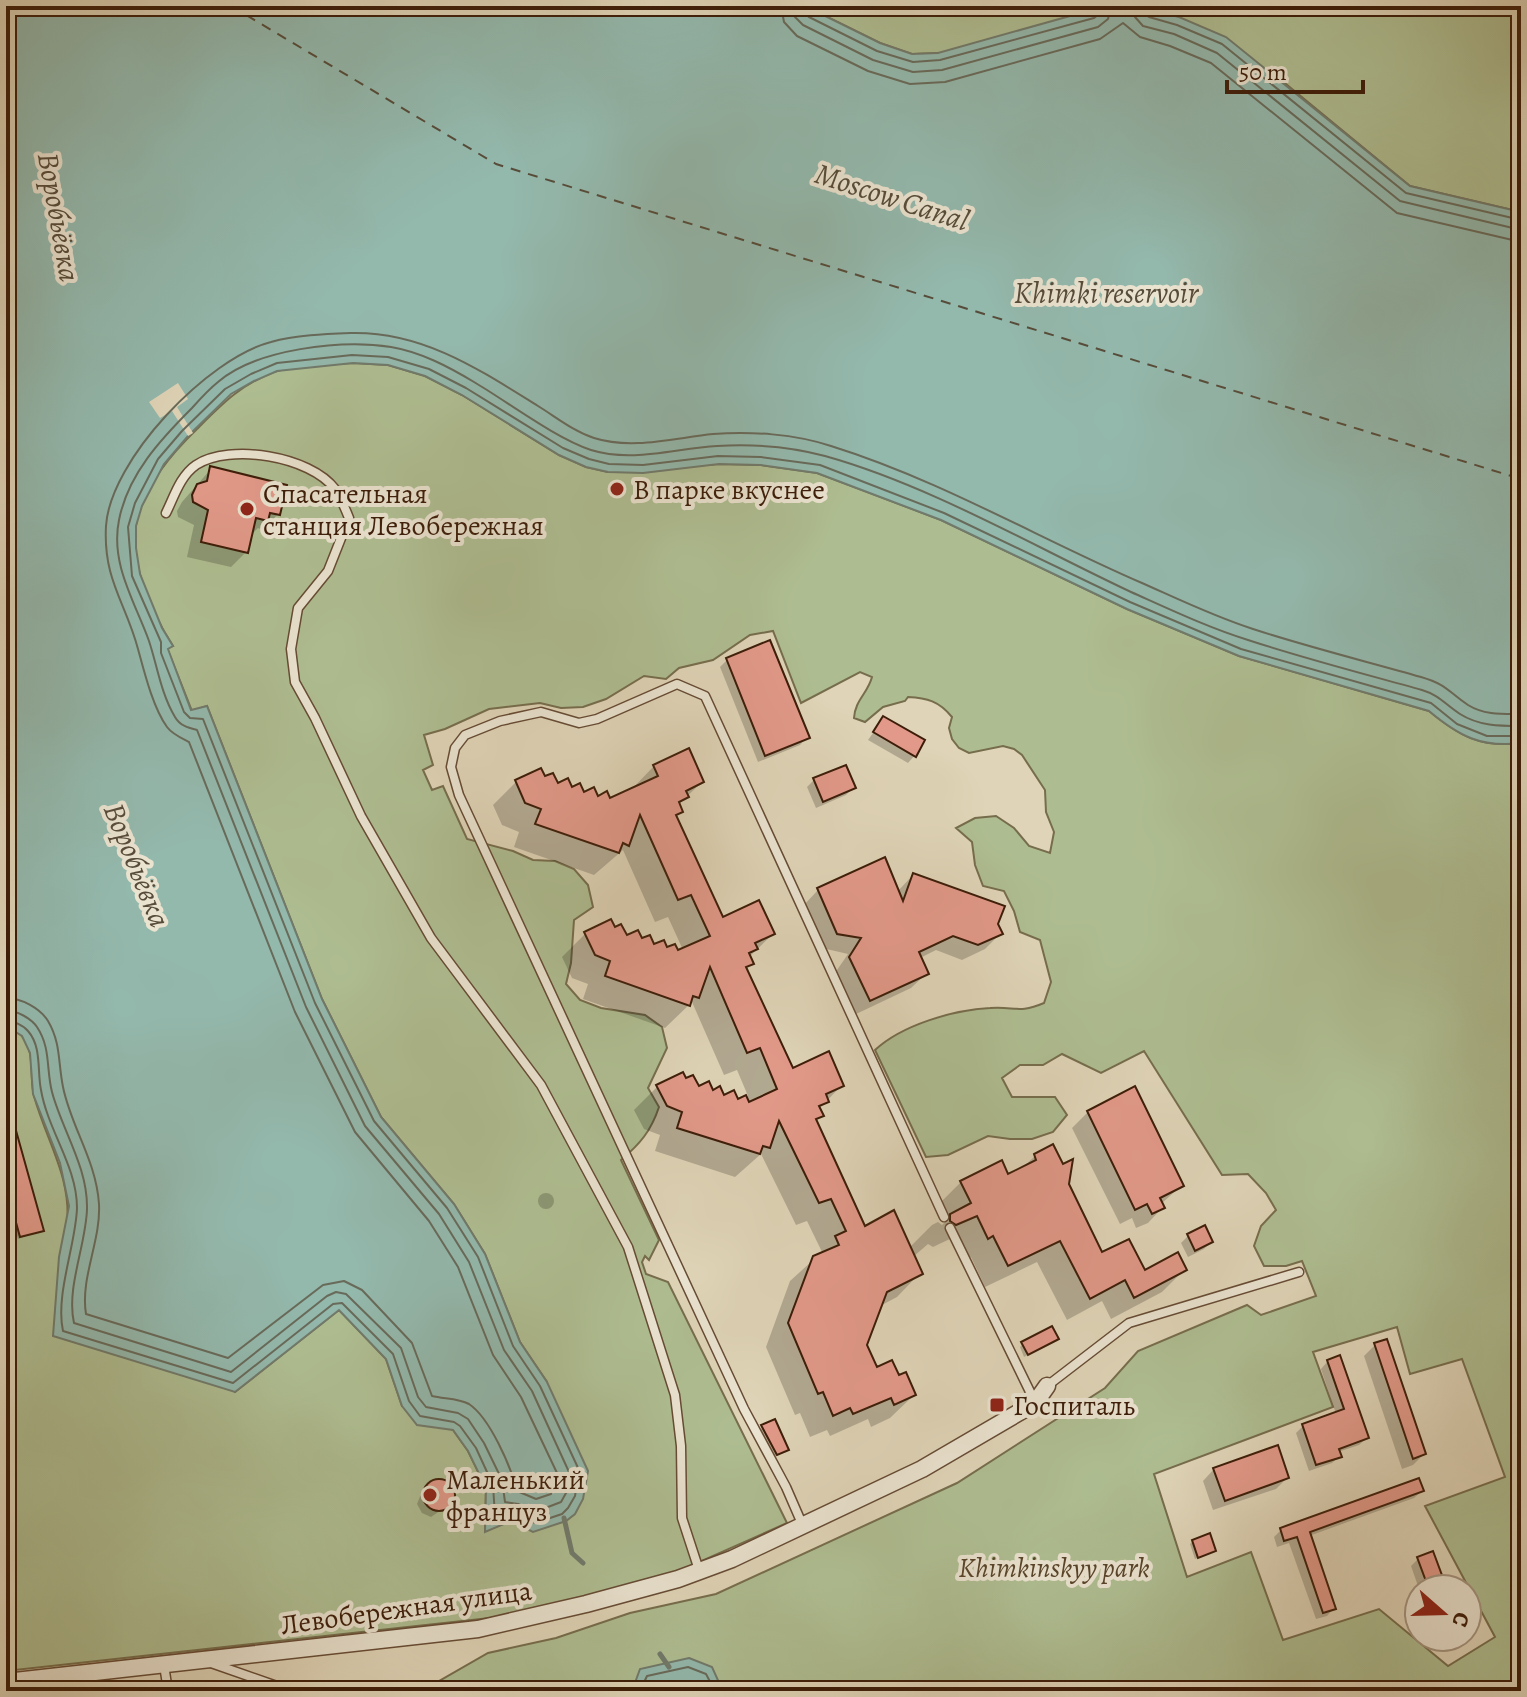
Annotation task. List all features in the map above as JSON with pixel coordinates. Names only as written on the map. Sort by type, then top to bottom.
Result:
[{"type":"street","name":"Левобережная улица","points":[[6,1682],[478,1629],[586,1604],[700,1571],[803,1526],[922,1469],[1035,1403],[1047,1386]]},
{"type":"lane","points":[[166,513],[179,484],[194,466],[223,453],[293,461],[320,475],[334,488],[343,503],[349,518],[328,571],[298,608],[291,649],[295,682],[361,816],[431,938],[541,1085],[628,1247],[675,1395],[681,1446],[682,1518],[700,1571]]},
{"type":"lane","points":[[803,1526],[744,1409],[459,795],[451,767],[455,748],[465,735],[500,721],[541,712],[579,723],[597,719],[677,684],[705,696],[944,1217]]},
{"type":"lane","points":[[950,1228],[1035,1403]]},
{"type":"lane","points":[[1047,1386],[1129,1323],[1299,1272]]},
{"type":"lane","points":[[203,1661],[274,1688],[291,1691]]},
{"type":"lane","points":[[164,1665],[168,1691]]},
{"type":"green space","points":[[805,6],[1392,6],[1410,11],[1416,6],[1521,6],[1521,212],[1410,186],[1275,75],[938,53],[912,54],[880,43]]},
{"type":"green space","name":"Khimkinskyy park","points":[[353,363],[388,365],[425,376],[462,395],[559,455],[586,467],[608,472],[719,464],[761,465],[817,473],[941,520],[1127,609],[1239,656],[1429,711],[1450,727],[1482,742],[1521,743],[1521,1633],[1510,1691],[432,1691],[434,1684],[488,1653],[556,1638],[630,1613],[716,1594],[957,1483],[1105,1388],[1138,1351],[1247,1305],[1261,1315],[1316,1296],[1302,1261],[1286,1266],[1264,1266],[1254,1246],[1261,1226],[1276,1210],[1266,1193],[1248,1174],[1222,1175],[1144,1051],[1101,1073],[1062,1054],[1043,1065],[1020,1065],[1002,1078],[1012,1097],[1055,1097],[1067,1115],[1053,1132],[1032,1139],[988,1136],[948,1155],[926,1157],[875,1050],[913,1026],[944,1016],[990,1008],[1028,1008],[1044,1003],[1051,982],[1040,940],[1020,932],[1004,891],[983,886],[975,865],[972,842],[956,828],[975,818],[996,816],[1014,828],[1029,846],[1050,853],[1054,832],[1046,812],[1045,790],[1022,755],[1014,749],[1003,746],[969,753],[959,748],[949,728],[952,717],[932,701],[908,697],[905,701],[883,707],[865,722],[854,718],[872,677],[860,672],[801,703],[773,631],[750,635],[713,660],[679,668],[666,679],[644,676],[606,699],[583,707],[561,708],[540,703],[489,709],[424,735],[433,765],[423,770],[432,790],[443,786],[467,839],[513,851],[533,860],[555,861],[574,869],[588,885],[593,907],[574,920],[566,984],[580,1000],[601,1008],[645,1015],[662,1027],[667,1048],[648,1088],[659,1107],[644,1136],[621,1160],[659,1240],[649,1260],[645,1256],[642,1262],[646,1274],[668,1282],[787,1523],[677,1572],[542,1608],[490,1618],[6,1671],[6,1026],[22,1036],[29,1050],[34,1096],[66,1192],[67,1227],[235,1392],[339,1310],[386,1359],[402,1406],[453,1430],[468,1451],[486,1488],[485,1531],[511,1520],[547,1382],[520,1342],[485,1254],[454,1204],[381,1117],[322,999],[207,706],[192,711],[167,648],[173,646],[150,604],[136,557],[139,511],[151,485],[177,449],[241,389],[274,372],[303,366]],"holes":[[[1397,1327],[1410,1374],[1462,1359],[1505,1477],[1425,1506],[1461,1573],[1483,1573],[1483,1615],[1495,1637],[1483,1644],[1483,1653],[1469,1653],[1448,1666],[1432,1653],[1403,1653],[1403,1629],[1379,1609],[1283,1640],[1251,1552],[1187,1577],[1154,1474],[1333,1407],[1313,1352]]]},
{"type":"water","name":"Khimki reservoir","points":[[6,6],[805,6],[880,43],[912,54],[938,53],[1102,7],[1137,6],[1179,17],[1226,37],[1410,186],[1521,212],[1521,743],[1482,742],[1450,727],[1429,711],[1239,656],[1127,609],[941,520],[817,473],[761,465],[719,464],[643,473],[608,472],[586,467],[559,455],[462,395],[425,376],[388,365],[353,363],[277,371],[231,394],[164,464],[142,506],[136,526],[140,574],[162,628],[173,646],[168,649],[191,710],[207,706],[322,999],[381,1117],[454,1204],[485,1254],[520,1342],[547,1382],[588,1471],[583,1499],[575,1514],[566,1521],[533,1532],[511,1521],[485,1532],[486,1488],[468,1451],[453,1430],[417,1425],[402,1406],[386,1359],[339,1310],[235,1392],[53,1336],[59,1257],[69,1206],[60,1163],[33,1094],[30,1053],[22,1036],[6,1026]]},
{"type":"water","points":[[689,1658],[712,1667],[721,1687],[728,1691],[632,1691],[640,1669]]},
{"type":"pier","points":[[178,383],[188,399],[177,407],[193,433],[188,436],[172,411],[160,418],[149,402]]},
{"type":"building","name":"Спасательная станция Левобережная","points":[[210,466],[287,485],[280,515],[270,513],[268,521],[256,518],[248,553],[201,542],[208,510],[193,502],[192,495],[197,484],[207,481]]},
{"type":"building","points":[[770,640],[810,738],[765,756],[726,658]]},
{"type":"building","points":[[883,716],[925,740],[916,757],[873,732]]},
{"type":"building","points":[[689,748],[704,782],[686,791],[689,797],[679,802],[683,812],[676,815],[723,917],[759,900],[775,934],[755,943],[758,949],[749,953],[754,964],[746,967],[793,1068],[829,1051],[844,1086],[826,1094],[829,1102],[819,1106],[824,1116],[816,1119],[865,1226],[894,1210],[923,1274],[887,1292],[867,1345],[877,1367],[892,1360],[899,1375],[906,1372],[916,1395],[894,1405],[891,1398],[853,1414],[850,1408],[833,1416],[823,1392],[818,1394],[788,1323],[813,1256],[839,1245],[835,1236],[846,1231],[831,1199],[819,1203],[779,1121],[770,1148],[763,1146],[760,1154],[677,1128],[682,1112],[667,1106],[656,1085],[683,1072],[686,1078],[693,1075],[699,1086],[709,1081],[713,1090],[720,1086],[724,1095],[734,1090],[738,1099],[746,1095],[749,1102],[777,1089],[760,1048],[747,1053],[710,967],[699,998],[693,996],[690,1006],[605,976],[610,961],[595,955],[584,932],[611,919],[615,927],[621,924],[627,935],[638,930],[642,938],[650,935],[654,944],[664,940],[667,947],[675,944],[678,950],[710,936],[691,895],[678,900],[640,815],[629,846],[623,843],[619,853],[535,824],[541,809],[525,803],[515,780],[541,768],[545,776],[553,773],[558,783],[568,778],[572,787],[580,783],[584,792],[594,787],[598,796],[607,791],[610,798],[658,776],[653,765]]},
{"type":"building","points":[[846,765],[856,788],[823,802],[813,778]]},
{"type":"building","points":[[885,857],[903,901],[913,873],[1005,906],[998,924],[1003,934],[978,945],[953,936],[919,952],[929,974],[870,1001],[849,957],[861,938],[837,934],[817,888]]},
{"type":"building","points":[[1135,1086],[1184,1186],[1160,1198],[1165,1208],[1152,1214],[1147,1204],[1135,1210],[1087,1111]]},
{"type":"building","points":[[10,1109],[44,1231],[20,1237],[6,1186],[6,1110]]},
{"type":"building","points":[[1053,1144],[1063,1164],[1073,1159],[1069,1184],[1102,1252],[1129,1239],[1145,1270],[1178,1252],[1187,1270],[1134,1298],[1125,1280],[1090,1299],[1060,1241],[1008,1266],[993,1236],[988,1239],[977,1216],[956,1225],[950,1221],[950,1214],[971,1203],[960,1181],[1002,1160],[1008,1174],[1036,1160],[1034,1154]]},
{"type":"building","points":[[1205,1225],[1213,1242],[1195,1251],[1187,1234]]},
{"type":"building","points":[[1052,1326],[1059,1339],[1028,1355],[1021,1342]]},
{"type":"building","points":[[1387,1339],[1426,1454],[1413,1459],[1374,1343]]},
{"type":"building","points":[[1340,1355],[1369,1438],[1339,1449],[1342,1457],[1316,1465],[1302,1424],[1344,1409],[1327,1360]]},
{"type":"building","points":[[775,1419],[789,1450],[777,1455],[761,1425]]},
{"type":"building","points":[[1278,1445],[1289,1478],[1225,1501],[1213,1468]]},
{"type":"building","points":[[1419,1478],[1424,1491],[1310,1532],[1336,1609],[1323,1613],[1297,1537],[1284,1541],[1280,1528]]},
{"type":"building","points":[[439,1479],[450,1484],[455,1495],[450,1506],[439,1511],[428,1506],[423,1495],[428,1484]]},
{"type":"building","points":[[1210,1533],[1216,1551],[1198,1558],[1192,1540]]},
{"type":"building","points":[[1433,1551],[1441,1573],[1423,1573],[1417,1557]]},
{"type":"waterway","name":"Воробьёвка","points":[[564,1518],[572,1553],[583,1563]]},
{"type":"waterway","name":"Воробьёвка","points":[[660,1654],[669,1667]]},
{"type":"ferry route","points":[[231,6],[496,164],[1521,479]]},
{"type":"place","name":"В парке вкуснее","points":[[617,489]]},
{"type":"place","name":"Спасательная станция Левобережная","points":[[247,509]]},
{"type":"place","name":"Госпиталь","points":[[997,1405]]},
{"type":"place","name":"Маленький француз","points":[[430,1495]]},
{"type":"water label","name":"Moscow Canal","points":[[892,197]]}]
